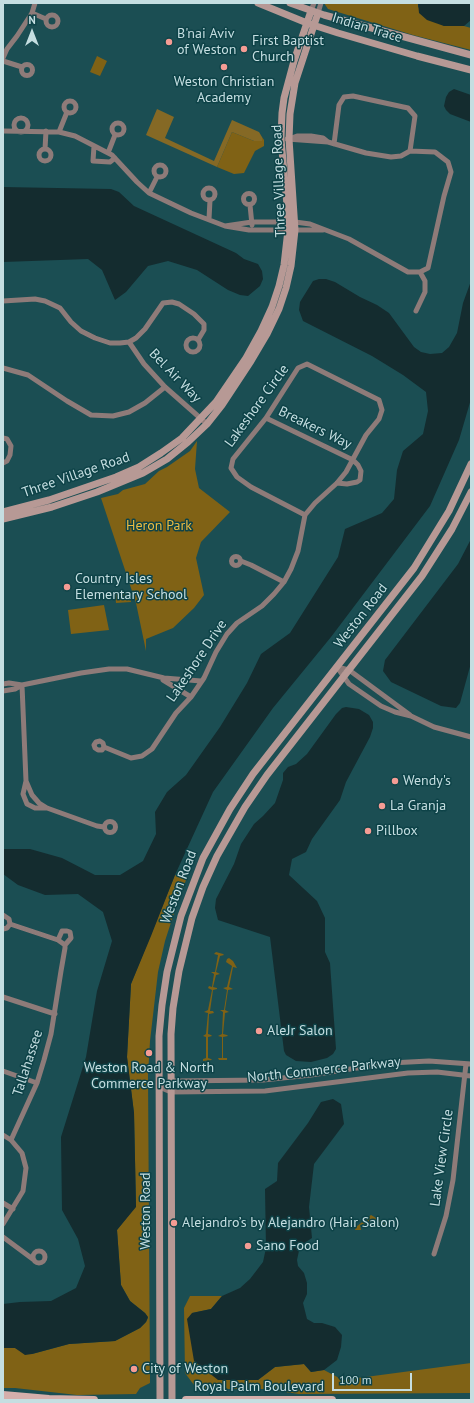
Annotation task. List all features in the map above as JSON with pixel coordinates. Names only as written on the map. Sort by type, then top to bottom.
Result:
[{"type":"main road","name":"Indian Trace","points":[[258,3],[310,24],[410,54],[471,70]]},
{"type":"main road","name":"Indian Trace","points":[[290,3],[314,12],[471,55]]},
{"type":"main road","name":"Three Village Road","points":[[3,519],[52,507],[120,484],[167,459],[207,424],[222,405],[251,361],[267,334],[279,308],[286,288],[291,266],[291,226],[285,139],[295,83],[314,12]]},
{"type":"main road","name":"Three Village Road","points":[[3,512],[49,500],[134,470],[182,438],[216,402],[246,358],[261,332],[279,286],[291,226]]},
{"type":"main road","name":"Weston Road","points":[[160,1400],[159,1036],[167,972],[177,929],[198,870],[216,832],[244,788],[404,582],[422,556],[449,511],[471,464]]},
{"type":"main road","name":"Weston Road","points":[[172,1400],[172,1019],[179,971],[192,918],[210,870],[229,832],[256,789],[425,572],[452,529],[471,492]]},
{"type":"main road","points":[[3,1395],[49,1400],[94,1400]]},
{"type":"main road","name":"Royal Palm Boulevard","points":[[186,1400],[332,1400]]},
{"type":"street","points":[[3,58],[5,48],[17,36],[32,13],[35,3]]},
{"type":"street","name":"Three Village Road","points":[[314,3],[314,12]]},
{"type":"street","name":"Three Village Road","points":[[314,12],[321,3]]},
{"type":"street","points":[[32,13],[46,19]]},
{"type":"street","points":[[3,61],[22,67]]},
{"type":"street","points":[[331,143],[339,105],[344,97],[352,96],[408,108],[416,116],[410,152]]},
{"type":"street","points":[[59,132],[67,112]]},
{"type":"street","points":[[3,131],[46,131],[59,132],[75,136],[115,158],[149,193],[185,210],[225,226],[252,230],[291,226]]},
{"type":"street","points":[[45,149],[46,131]]},
{"type":"street","points":[[108,153],[116,135]]},
{"type":"street","points":[[225,226],[252,222],[326,230],[349,239],[408,272],[420,272],[428,268],[444,196],[451,172],[448,162],[435,152],[410,152],[391,158],[366,153],[331,143],[323,138],[297,136],[285,139]]},
{"type":"street","points":[[94,146],[93,161],[110,162],[115,158]]},
{"type":"street","points":[[149,193],[157,177]]},
{"type":"street","points":[[209,219],[210,200]]},
{"type":"street","points":[[250,205],[252,230]]},
{"type":"street","points":[[416,311],[425,292],[425,281],[420,272]]},
{"type":"street","points":[[3,301],[45,300],[60,308],[71,322],[81,331],[110,343],[129,342],[136,338],[145,329],[163,303],[169,302],[179,304],[197,316],[204,324],[204,330],[198,340]]},
{"type":"street","name":"Bel Air Way","points":[[129,342],[144,364],[165,387],[207,424]]},
{"type":"street","name":"Lakeshore Circle","points":[[305,515],[251,487],[237,477],[231,468],[233,459],[266,418],[298,368],[307,364],[379,400],[382,410],[379,419],[366,435],[353,460]]},
{"type":"street","points":[[3,368],[28,375],[91,415],[113,416],[129,412],[145,403],[165,387]]},
{"type":"street","name":"Breakers Way","points":[[266,418],[353,460]]},
{"type":"street","points":[[3,438],[7,438],[11,446],[10,455],[7,461],[4,462]]},
{"type":"street","points":[[305,515],[315,503],[337,483],[353,460],[361,471],[360,480],[347,484],[337,483]]},
{"type":"street","name":"Lakeshore Drive","points":[[104,747],[132,758],[142,756],[152,749],[176,713],[191,697],[202,681],[227,634],[237,623],[262,606],[284,582],[298,551],[305,515]]},
{"type":"street","points":[[241,561],[252,565],[284,582]]},
{"type":"street","points":[[337,667],[349,670],[411,716],[434,727],[471,737]]},
{"type":"street","points":[[337,667],[349,684],[381,706],[395,712],[411,716]]},
{"type":"street","points":[[3,691],[15,689],[22,685],[109,669],[127,670],[171,679],[202,681]]},
{"type":"street","points":[[156,677],[191,697]]},
{"type":"street","points":[[3,684],[9,683],[22,685]]},
{"type":"street","points":[[22,685],[26,781],[23,794],[27,804],[35,808],[47,808]]},
{"type":"street","points":[[26,781],[36,799],[47,808],[97,826],[104,827]]},
{"type":"street","points":[[3,915],[9,919],[10,924]]},
{"type":"street","points":[[3,929],[7,928],[10,924]]},
{"type":"street","points":[[10,924],[58,940],[65,945]]},
{"type":"street","name":"Tallahassee","points":[[11,1140],[37,1083],[51,1034],[65,945],[71,938],[70,932],[62,931],[58,940]]},
{"type":"street","points":[[3,997],[55,1014]]},
{"type":"street","name":"North Commerce Parkway","points":[[159,1087],[171,1081],[263,1080],[410,1061],[468,1064]]},
{"type":"street","name":"Lake View Circle","points":[[434,1254],[446,1216],[453,1180],[465,1075],[468,1064]]},
{"type":"street","points":[[3,1071],[37,1083]]},
{"type":"street","name":"North Commerce Parkway","points":[[159,1087],[171,1092],[265,1091],[408,1073],[437,1072],[471,1076]]},
{"type":"street","points":[[3,1135],[11,1140],[22,1153],[26,1168],[23,1191],[3,1224]]},
{"type":"street","points":[[3,1203],[13,1209]]},
{"type":"street","points":[[3,1237],[34,1260]]},
{"type":"green space","points":[[324,3],[418,3],[418,7],[444,26],[464,26],[471,28],[471,50],[413,35],[328,9]]},
{"type":"green space","points":[[97,56],[107,61],[100,76],[90,72]]},
{"type":"green space","points":[[232,132],[254,141],[261,141],[262,137],[264,140],[264,146],[255,151],[244,173],[234,174],[217,167]]},
{"type":"green space","name":"Heron Park","points":[[197,441],[195,469],[199,488],[230,512],[201,542],[196,558],[204,595],[194,608],[173,628],[146,639],[146,651],[136,603],[101,498],[118,494],[123,490],[145,484],[159,471],[190,451]]},
{"type":"green space","points":[[130,591],[131,602],[116,603],[115,593]]},
{"type":"green space","points":[[104,605],[109,630],[71,634],[68,610]]},
{"type":"green space","points":[[175,875],[186,880],[165,941],[158,972],[150,1041],[148,1075],[150,1383],[140,1388],[136,1394],[77,1395],[3,1388],[3,1348],[15,1348],[32,1354],[69,1344],[115,1341],[140,1328],[148,1318],[145,1313],[130,1301],[121,1285],[117,1230],[136,1206],[134,1113],[127,1057],[131,984]]},
{"type":"green space","points":[[216,952],[224,955],[220,956],[216,972],[220,974],[216,975],[213,987],[217,988],[213,990],[210,1011],[213,1011],[214,1013],[209,1014],[208,1034],[212,1036],[208,1037],[208,1058],[212,1060],[203,1061],[203,1059],[206,1058],[206,1037],[203,1036],[206,1034],[208,1013],[204,1012],[208,1010],[212,990],[208,988],[209,986],[212,987],[214,974],[211,972],[215,972],[218,955],[214,954]]},
{"type":"green space","points":[[229,958],[233,961],[237,968],[233,967],[229,987],[233,989],[228,990],[225,1010],[229,1012],[225,1013],[223,1034],[228,1036],[223,1037],[223,1058],[227,1058],[227,1060],[219,1060],[218,1058],[222,1058],[222,1037],[218,1036],[222,1034],[223,1012],[220,1010],[224,1010],[227,990],[223,988],[227,987],[232,966],[226,962]]},
{"type":"green space","points":[[371,1215],[383,1222],[375,1223],[375,1228],[373,1228],[372,1223],[360,1225],[361,1230],[355,1230],[356,1227]]},
{"type":"green space","points":[[383,1222],[388,1225],[387,1227],[384,1227]]},
{"type":"green space","points":[[190,1296],[222,1296],[211,1309],[192,1313],[258,1380],[275,1367],[304,1364],[311,1372],[324,1370],[343,1380],[471,1363],[471,1393],[299,1394],[264,1389],[197,1389],[185,1373],[184,1308]]},
{"type":"shaded area","points":[[157,109],[174,117],[165,138],[214,161],[232,120],[259,132],[262,137],[262,141],[254,141],[232,132],[217,167],[146,135]]},
{"type":"water","points":[[418,3],[471,3],[471,20],[464,26],[444,26],[427,20],[419,13]]},
{"type":"water","points":[[454,89],[471,95],[471,122],[450,114],[446,110],[444,106],[446,97],[449,92]]},
{"type":"water","points":[[3,187],[111,189],[119,192],[134,206],[236,253],[244,259],[258,264],[262,271],[263,279],[260,286],[248,296],[240,295],[228,290],[197,270],[168,261],[148,266],[126,292],[115,300],[102,270],[88,259],[3,262]]},
{"type":"water","points":[[326,279],[335,282],[389,313],[414,347],[421,352],[430,354],[442,353],[449,347],[457,333],[463,303],[471,281],[471,399],[459,440],[430,506],[331,637],[273,708],[213,792],[175,875],[131,984],[127,1057],[134,1113],[136,1207],[117,1230],[121,1285],[130,1301],[148,1317],[146,1322],[140,1328],[115,1341],[69,1344],[25,1355],[15,1348],[3,1348],[3,1304],[51,1301],[76,1288],[85,1266],[78,1239],[62,1210],[61,1137],[86,1057],[97,991],[112,941],[103,912],[78,894],[45,895],[18,885],[3,874],[3,849],[30,849],[62,858],[95,875],[120,875],[143,861],[156,834],[155,812],[167,792],[186,775],[220,727],[247,683],[261,654],[290,633],[338,557],[345,529],[382,513],[394,499],[397,470],[403,451],[423,434],[428,411],[426,392],[403,375],[372,356],[303,321],[299,310],[300,302],[313,281]]},
{"type":"water","points":[[471,539],[471,663],[460,703],[456,708],[441,706],[391,682],[383,671],[385,660],[458,564]]},
{"type":"water","points":[[346,707],[359,709],[369,715],[373,722],[370,737],[346,782],[340,800],[312,839],[306,852],[292,859],[289,875],[317,901],[325,918],[325,952],[330,963],[336,1049],[333,1054],[327,1058],[311,1062],[296,1061],[286,1055],[284,1051],[270,937],[218,920],[215,908],[216,899],[234,864],[241,844],[254,824],[275,803],[283,780],[283,773],[288,767],[296,764],[307,754],[336,714],[342,708]]},
{"type":"water","points":[[333,1099],[341,1104],[344,1124],[314,1164],[309,1207],[312,1238],[300,1246],[297,1260],[298,1266],[304,1273],[307,1283],[307,1294],[303,1303],[307,1319],[314,1323],[322,1323],[335,1327],[342,1335],[341,1347],[337,1360],[324,1370],[311,1372],[304,1364],[275,1367],[258,1380],[218,1380],[194,1361],[187,1319],[192,1313],[211,1309],[222,1296],[240,1288],[250,1279],[263,1262],[266,1248],[265,1189],[277,1181],[278,1163],[308,1123],[321,1102]]},
{"type":"place","name":"B'nai Aviv of Weston","points":[[169,42]]},
{"type":"place","name":"First Baptist Church","points":[[244,49]]},
{"type":"place","name":"Weston Christian Academy","points":[[224,67]]},
{"type":"place","name":"Country Isles Elementary School","points":[[67,587]]},
{"type":"place","name":"Wendy's","points":[[395,781]]},
{"type":"place","name":"La Granja","points":[[382,806]]},
{"type":"place","name":"Pillbox","points":[[368,831]]},
{"type":"place","name":"AleJr Salon","points":[[259,1031]]},
{"type":"place","name":"Weston Road & North Commerce Parkway","points":[[149,1053]]},
{"type":"place","name":"Alejandro’s by Alejandro (Hair Salon)","points":[[174,1223]]},
{"type":"place","name":"Sano Food","points":[[248,1246]]},
{"type":"place","name":"City of Weston","points":[[134,1369]]}]
